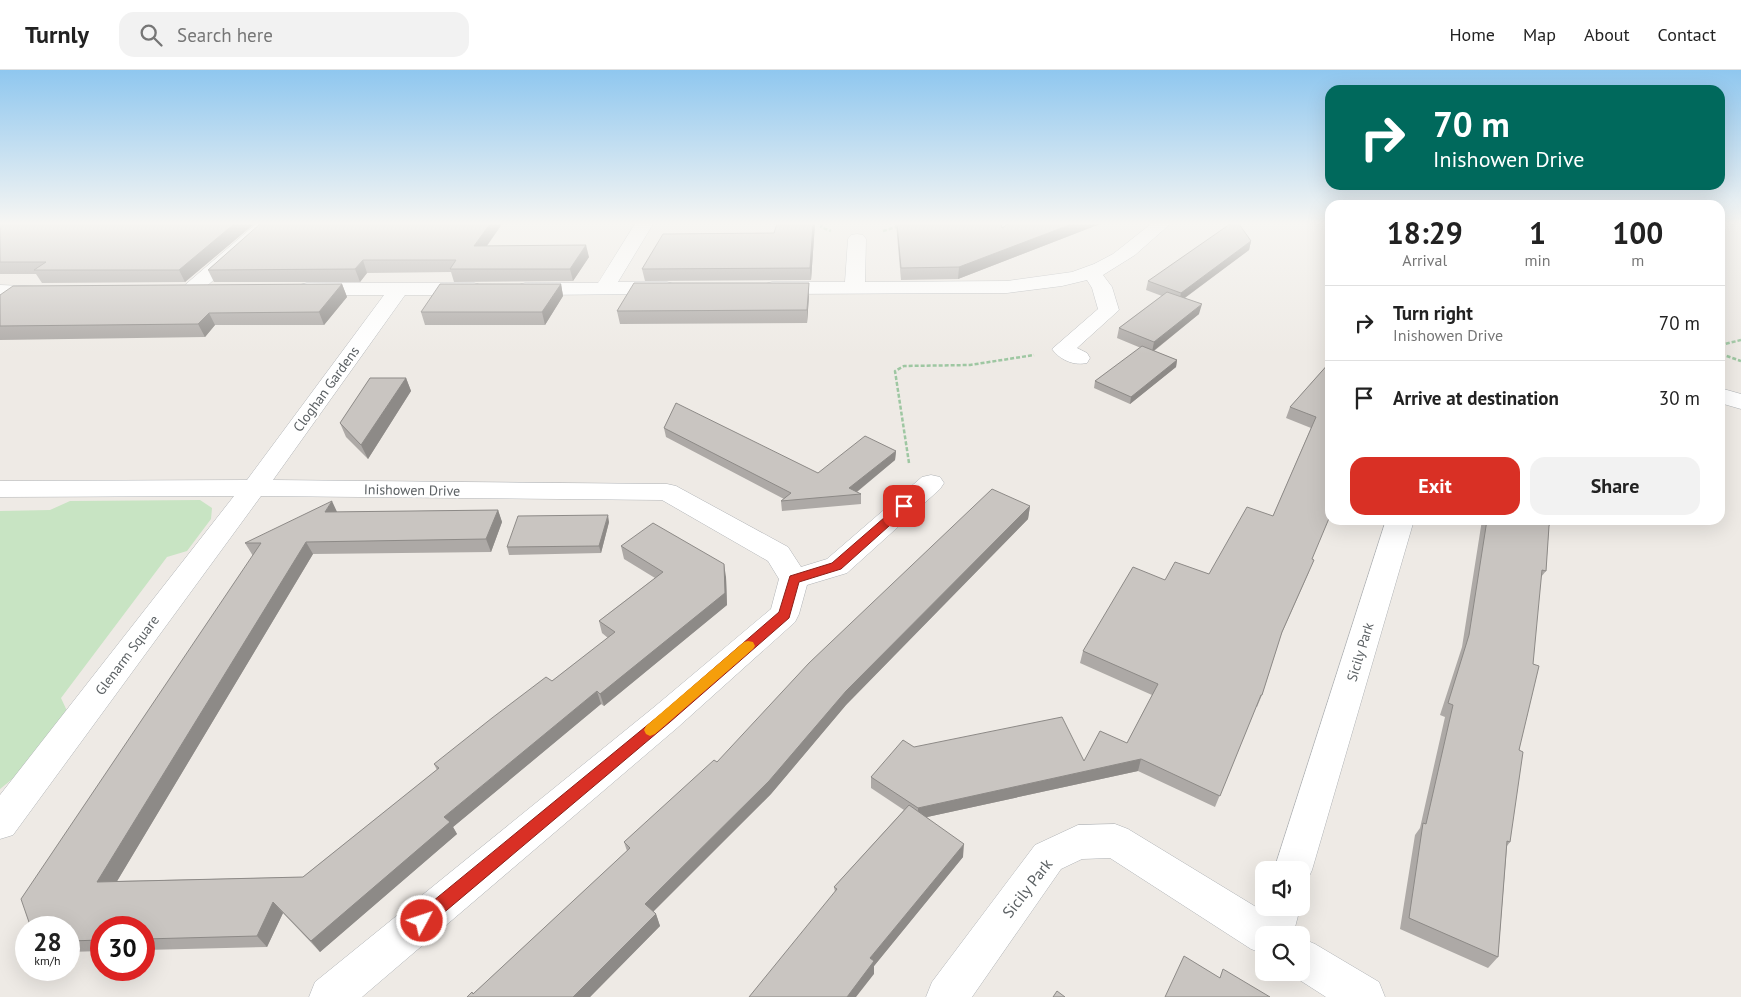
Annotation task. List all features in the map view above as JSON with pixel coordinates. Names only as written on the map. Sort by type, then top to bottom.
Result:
[{"type":"street","points":[[211,267],[182,290],[222,289]]},
{"type":"street","points":[[604,288],[617,267]]},
{"type":"street","points":[[855,288],[856,267]]},
{"type":"street","points":[[756,288],[1007,287],[1091,273],[1101,267]]},
{"type":"street","points":[[1071,354],[1108,310],[1102,287],[1091,273]]},
{"type":"street","points":[[291,289],[690,288]]},
{"type":"street","name":"Cloghan Gardens","points":[[254,488],[399,289]]},
{"type":"street","points":[[0,291],[58,291]]},
{"type":"street","points":[[330,997],[666,718],[784,614],[794,579],[837,566],[932,483]]},
{"type":"street","name":"Inishowen Drive","points":[[0,490],[254,488],[667,492],[778,554],[794,579]]},
{"type":"street","name":"Glenarm Square","points":[[0,823],[254,488]]},
{"type":"street","name":"Sicily Park","points":[[1296,861],[1398,525]]},
{"type":"street","name":"Sicily Park","points":[[947,997],[1048,857],[1078,842],[1115,841],[1255,929]]},
{"type":"street","points":[[1310,964],[1364,997]]},
{"type":"path","points":[[1725,344],[1741,340]]},
{"type":"path","points":[[932,483],[918,468],[909,464],[895,371],[904,366],[970,365],[1071,354]]},
{"type":"path","points":[[1725,355],[1741,361]]},
{"type":"path","points":[[1725,379],[1728,398]]},
{"type":"green space","points":[[200,500],[212,508],[211,519],[187,551],[167,557],[61,698],[67,711],[21,772],[0,789],[0,511],[50,510],[70,501]]},
{"type":"building","points":[[38,267],[182,267],[179,270],[34,270]]},
{"type":"building","points":[[211,267],[357,267],[355,269],[208,270]]},
{"type":"building","points":[[451,267],[571,267],[570,269],[450,269]]},
{"type":"building","points":[[643,267],[810,267],[810,268],[642,269]]},
{"type":"building","points":[[901,267],[944,267],[901,268]]},
{"type":"building","points":[[1168,267],[1216,267],[1181,293],[1148,281]]},
{"type":"building","points":[[634,283],[809,283],[807,310],[617,311]]},
{"type":"building","points":[[342,284],[319,312],[209,313],[198,324],[0,326],[0,295],[13,286]]},
{"type":"building","points":[[440,284],[561,284],[542,312],[421,312]]},
{"type":"building","points":[[1167,292],[1202,304],[1154,342],[1119,328]]},
{"type":"building","points":[[1142,346],[1177,360],[1131,397],[1095,381]]},
{"type":"building","points":[[1325,368],[1326,525],[1312,559],[1314,560],[1282,632],[1262,695],[1220,796],[1141,759],[918,808],[871,777],[903,740],[914,747],[1062,717],[1084,761],[1100,731],[1127,743],[1158,684],[1083,651],[1133,567],[1165,580],[1175,562],[1209,574],[1247,507],[1273,516],[1316,417],[1290,407]]},
{"type":"building","points":[[370,378],[406,378],[361,445],[340,423]]},
{"type":"building","points":[[676,403],[818,473],[865,436],[896,451],[849,488],[861,494],[781,501],[791,493],[664,428]]},
{"type":"building","points":[[992,489],[1030,506],[846,691],[769,781],[645,904],[656,914],[573,997],[467,997],[472,992],[473,994],[630,848],[624,842],[714,760],[717,762],[809,663]]},
{"type":"building","points":[[332,501],[325,512],[498,510],[486,539],[306,542],[97,882],[303,877],[439,768],[434,764],[492,718],[546,677],[552,681],[615,632],[599,621],[663,572],[621,546],[653,523],[724,564],[725,593],[600,694],[597,691],[444,817],[450,822],[311,941],[273,902],[257,936],[155,939],[155,916],[90,916],[90,940],[80,941],[80,916],[27,916],[21,899],[261,543],[245,543]]},
{"type":"building","points":[[608,515],[599,546],[507,547],[518,516]]},
{"type":"building","points":[[1486,525],[1549,525],[1546,571],[1542,570],[1533,664],[1539,666],[1519,750],[1523,752],[1510,842],[1507,841],[1498,957],[1409,918],[1423,823],[1426,824],[1453,705],[1448,703],[1469,635]]},
{"type":"building","points":[[909,805],[964,844],[870,958],[874,961],[847,997],[749,997],[837,889],[834,887]]},
{"type":"building","points":[[1184,956],[1220,978],[1223,969],[1270,997],[1165,997]]},
{"type":"building","points":[[1057,991],[1065,997],[1053,997]]},
{"type":"slow traffic","points":[[650,730],[748,646]]},
{"type":"route","points":[[422,921],[666,718],[784,614],[794,579],[837,566],[904,506]]}]
